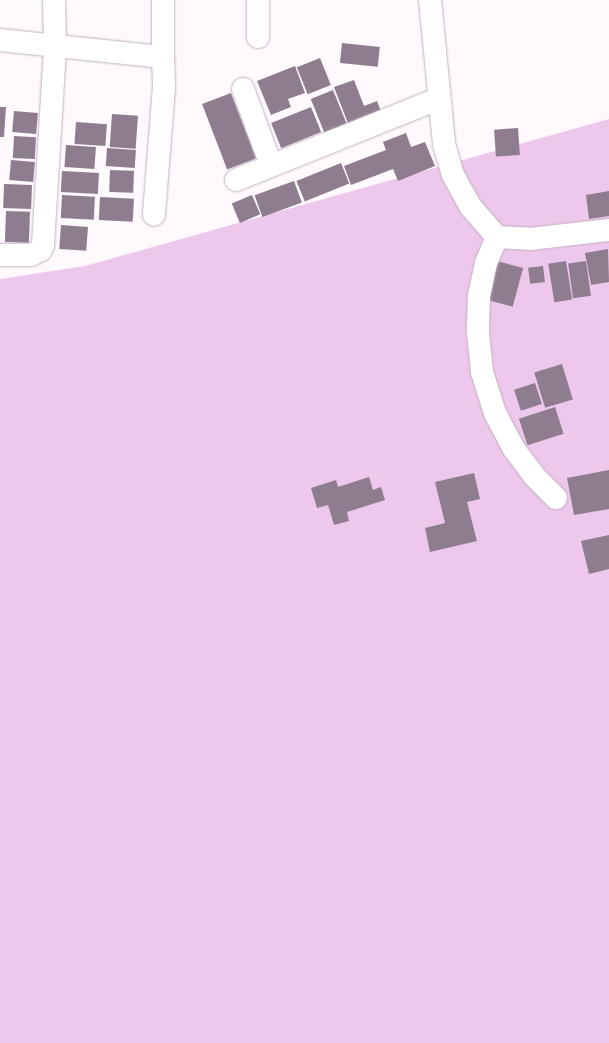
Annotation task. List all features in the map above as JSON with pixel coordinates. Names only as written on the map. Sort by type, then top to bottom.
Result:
[{"type":"street","points":[[0,255],[31,255],[41,250],[43,245],[55,46],[54,0]]},
{"type":"street","points":[[154,215],[164,87],[163,0]]},
{"type":"street","points":[[258,0],[258,37]]},
{"type":"street","points":[[430,0],[438,99],[444,144],[453,175],[470,206],[497,237],[530,239],[609,230]]},
{"type":"street","points":[[0,40],[163,57]]},
{"type":"street","points":[[243,89],[271,166]]},
{"type":"street","points":[[236,180],[438,99]]},
{"type":"street","points":[[497,237],[486,263],[479,297],[478,333],[482,372],[495,413],[514,449],[534,476],[556,498]]},
{"type":"shaded area","points":[[609,119],[609,1043],[0,1043],[0,279],[85,266]]},
{"type":"building","points":[[342,43],[380,47],[378,67],[340,63]]},
{"type":"building","points":[[320,58],[331,85],[308,94],[297,67]]},
{"type":"building","points":[[295,66],[305,93],[288,99],[291,107],[271,115],[257,81]]},
{"type":"building","points":[[354,80],[364,106],[377,101],[382,114],[349,126],[334,87]]},
{"type":"building","points":[[333,90],[347,124],[325,133],[311,99]]},
{"type":"building","points":[[231,93],[256,158],[227,169],[202,104]]},
{"type":"building","points":[[0,107],[6,107],[4,137],[0,137]]},
{"type":"building","points":[[311,107],[321,132],[281,148],[271,123]]},
{"type":"building","points":[[14,111],[38,113],[36,134],[12,132]]},
{"type":"building","points":[[112,114],[138,116],[136,149],[110,147]]},
{"type":"building","points":[[76,122],[107,124],[105,146],[74,144]]},
{"type":"building","points":[[518,128],[520,155],[496,157],[494,130]]},
{"type":"building","points":[[406,133],[411,147],[425,142],[435,166],[398,181],[393,169],[351,185],[344,166],[386,150],[383,142]]},
{"type":"building","points":[[14,136],[36,137],[35,159],[13,158]]},
{"type":"building","points":[[66,145],[96,147],[94,169],[64,167]]},
{"type":"building","points":[[107,148],[136,150],[135,168],[106,166]]},
{"type":"building","points":[[11,160],[35,162],[33,182],[9,180]]},
{"type":"building","points":[[341,163],[349,183],[305,201],[296,181]]},
{"type":"building","points":[[110,170],[134,171],[133,193],[109,192]]},
{"type":"building","points":[[62,171],[99,173],[98,194],[61,192]]},
{"type":"building","points":[[294,181],[302,203],[262,217],[255,195]]},
{"type":"building","points":[[4,184],[32,185],[31,209],[3,208]]},
{"type":"building","points":[[609,191],[609,216],[589,219],[586,195]]},
{"type":"building","points":[[62,195],[95,197],[94,220],[61,218]]},
{"type":"building","points":[[252,195],[260,214],[240,223],[232,204]]},
{"type":"building","points":[[100,197],[134,199],[133,222],[99,220]]},
{"type":"building","points":[[6,211],[30,212],[29,243],[5,242]]},
{"type":"building","points":[[61,225],[88,227],[86,251],[59,249]]},
{"type":"building","points":[[608,249],[609,282],[591,285],[585,253]]},
{"type":"building","points":[[497,261],[523,268],[513,307],[487,300]]},
{"type":"building","points":[[566,261],[572,300],[554,302],[548,264]]},
{"type":"building","points":[[586,261],[591,296],[573,298],[568,264]]},
{"type":"building","points":[[543,266],[545,282],[530,284],[528,268]]},
{"type":"building","points":[[562,364],[573,399],[545,408],[534,372]]},
{"type":"building","points":[[535,383],[542,404],[521,411],[514,390]]},
{"type":"building","points":[[555,407],[564,434],[528,445],[519,419]]},
{"type":"building","points":[[609,470],[609,509],[574,515],[567,478]]},
{"type":"building","points":[[474,473],[480,499],[467,502],[477,541],[430,552],[425,528],[445,523],[435,482]]},
{"type":"building","points":[[369,477],[373,490],[381,487],[385,500],[347,512],[349,521],[334,525],[328,505],[317,508],[311,488],[336,480],[338,487]]},
{"type":"building","points":[[609,535],[609,569],[589,574],[581,541]]}]
